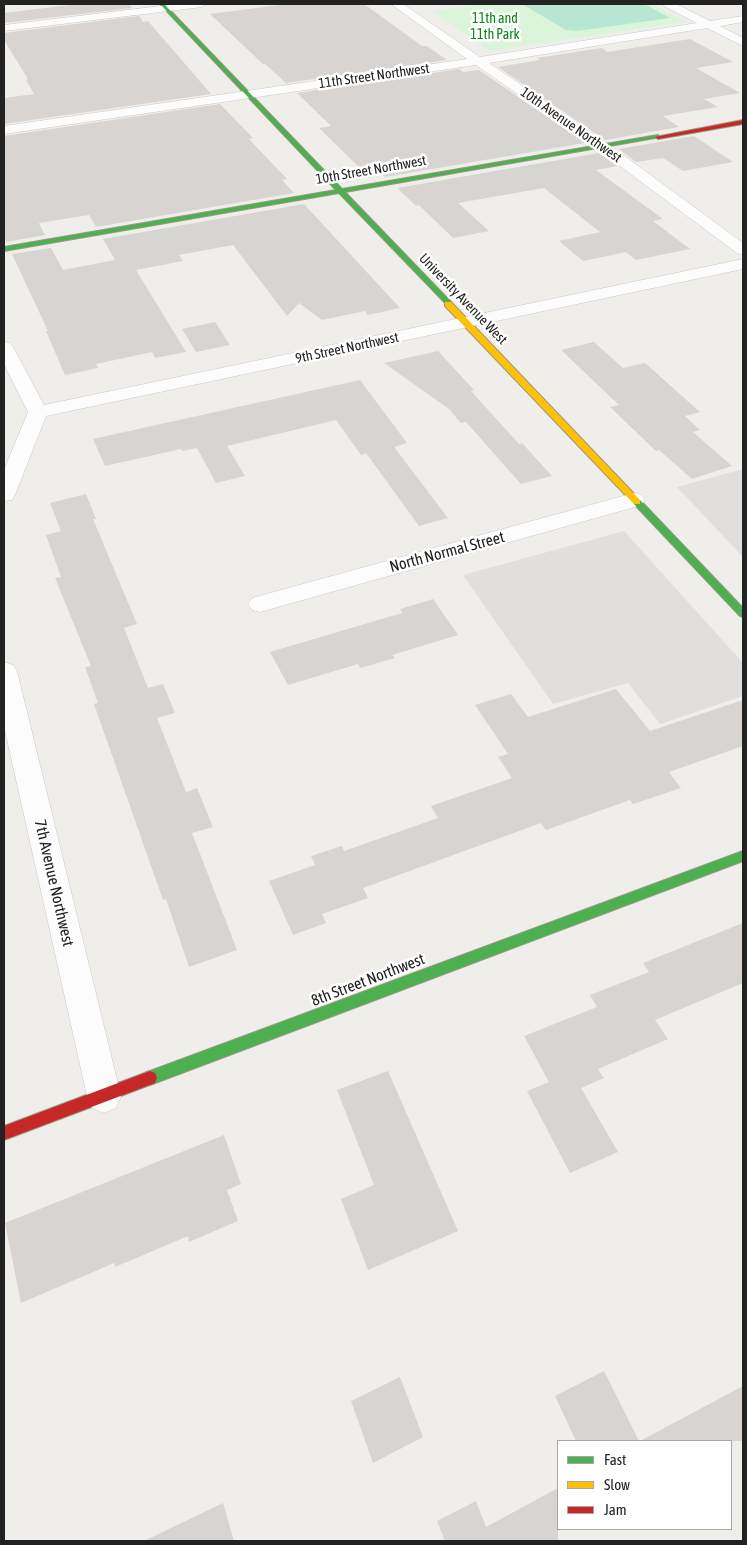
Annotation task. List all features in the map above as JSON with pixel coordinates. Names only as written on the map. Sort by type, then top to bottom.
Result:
[{"type":"street","points":[[4,28],[164,6],[202,4]]},
{"type":"street","name":"10th Avenue Northwest","points":[[396,4],[601,146],[743,250]]},
{"type":"street","points":[[668,4],[743,42]]},
{"type":"street","name":"University Avenue West","points":[[164,6],[743,614]]},
{"type":"street","name":"11th Street Northwest","points":[[4,130],[743,19]]},
{"type":"street","name":"10th Street Northwest","points":[[4,250],[743,122]]},
{"type":"street","name":"9th Street Northwest","points":[[38,412],[743,264]]},
{"type":"street","points":[[4,347],[38,412],[4,495]]},
{"type":"street","name":"North Normal Street","points":[[260,604],[634,500]]},
{"type":"street","name":"7th Avenue Northwest","points":[[4,670],[104,1096]]},
{"type":"street","name":"8th Street Northwest","points":[[4,1133],[743,856]]},
{"type":"green space","name":"11th and 11th Park","points":[[481,4],[652,4],[685,22],[489,51],[433,11]]},
{"type":"green space","points":[[522,4],[644,4],[670,18],[577,31],[566,30]]},
{"type":"shaded area","points":[[743,469],[743,557],[677,487]]},
{"type":"shaded area","points":[[624,531],[743,663],[743,696],[660,724],[628,683],[553,704],[463,575]]},
{"type":"building","points":[[78,4],[129,4],[132,8],[4,23],[4,13]]},
{"type":"building","points":[[287,4],[364,4],[422,46],[427,46],[447,60],[286,83],[210,14]]},
{"type":"building","points":[[139,16],[143,22],[148,21],[211,94],[4,124],[4,98],[34,94],[26,80],[28,79],[4,40],[4,33]]},
{"type":"building","points":[[690,39],[733,62],[696,68],[740,93],[704,99],[718,107],[663,116],[679,127],[605,140],[498,67],[540,60],[537,58],[602,48],[607,52]]},
{"type":"building","points":[[459,69],[463,72],[479,70],[585,143],[385,177],[372,164],[359,167],[319,128],[331,126],[297,93]]},
{"type":"building","points":[[220,104],[253,138],[249,139],[287,179],[282,180],[294,193],[96,227],[89,215],[39,223],[45,235],[6,242],[4,236],[4,136]]},
{"type":"building","points":[[694,136],[733,162],[683,171],[663,158],[636,162],[619,149]]},
{"type":"building","points":[[599,153],[617,166],[596,170],[663,219],[653,221],[690,249],[636,260],[626,252],[583,261],[559,241],[600,232],[544,188],[458,203],[489,231],[453,238],[419,205],[416,206],[397,188]]},
{"type":"building","points":[[304,204],[400,308],[368,315],[365,311],[322,320],[299,303],[287,316],[233,245],[179,255],[183,261],[136,270],[186,352],[155,358],[152,352],[96,364],[98,368],[65,375],[46,331],[48,331],[12,254],[51,248],[63,270],[115,260],[103,239]]},
{"type":"building","points":[[215,322],[230,345],[196,352],[182,329]]},
{"type":"building","points":[[594,342],[623,368],[645,363],[700,412],[685,416],[700,430],[693,432],[732,466],[692,479],[659,450],[656,451],[610,407],[619,405],[561,350]]},
{"type":"building","points":[[438,351],[474,390],[471,391],[519,444],[522,443],[552,476],[521,484],[466,422],[461,423],[449,409],[384,363]]},
{"type":"building","points":[[360,380],[407,443],[394,447],[448,518],[419,526],[366,453],[361,455],[336,420],[227,446],[245,476],[216,483],[197,448],[182,451],[181,449],[105,466],[93,439]]},
{"type":"building","points":[[86,494],[96,519],[93,519],[137,624],[124,628],[148,688],[163,684],[175,713],[157,718],[186,792],[197,788],[213,827],[192,833],[237,950],[189,967],[166,899],[163,900],[94,704],[98,703],[85,667],[91,666],[55,578],[61,577],[46,535],[61,531],[50,503]]},
{"type":"building","points":[[433,599],[458,635],[392,655],[395,658],[360,668],[358,664],[288,685],[270,652],[402,613],[400,609]]},
{"type":"building","points":[[616,689],[650,731],[743,700],[743,746],[669,772],[681,788],[633,804],[630,800],[546,830],[541,823],[363,888],[368,898],[322,914],[326,923],[293,935],[269,881],[315,865],[311,856],[342,846],[344,851],[438,818],[431,806],[512,778],[498,757],[508,754],[475,705],[511,694],[528,717]]},
{"type":"building","points":[[743,923],[743,983],[655,1020],[668,1039],[598,1069],[604,1078],[581,1088],[618,1152],[570,1173],[527,1091],[549,1082],[524,1036],[597,1007],[590,995],[649,972],[643,963]]},
{"type":"building","points":[[388,1071],[458,1231],[368,1270],[341,1199],[374,1185],[337,1090]]},
{"type":"building","points":[[224,1135],[241,1184],[227,1190],[238,1221],[189,1242],[188,1236],[115,1267],[114,1263],[21,1303],[5,1223]]},
{"type":"building","points":[[604,1371],[638,1440],[576,1440],[555,1396]]},
{"type":"building","points":[[400,1377],[423,1437],[373,1463],[351,1401]]},
{"type":"building","points":[[743,1386],[743,1441],[642,1440]]},
{"type":"building","points":[[557,1489],[558,1541],[445,1541],[437,1521],[476,1501],[486,1527]]},
{"type":"building","points":[[223,1503],[234,1541],[144,1541]]},
{"type":"traffic: fast","points":[[162,4],[448,304]]},
{"type":"traffic: fast","points":[[4,249],[658,137]]},
{"type":"traffic: fast","points":[[637,502],[743,614]]},
{"type":"traffic: fast","points":[[150,1078],[743,856]]},
{"type":"traffic: slow","points":[[448,304],[637,502]]},
{"type":"traffic: jam","points":[[658,137],[743,122]]},
{"type":"traffic: jam","points":[[4,1133],[150,1078]]}]
